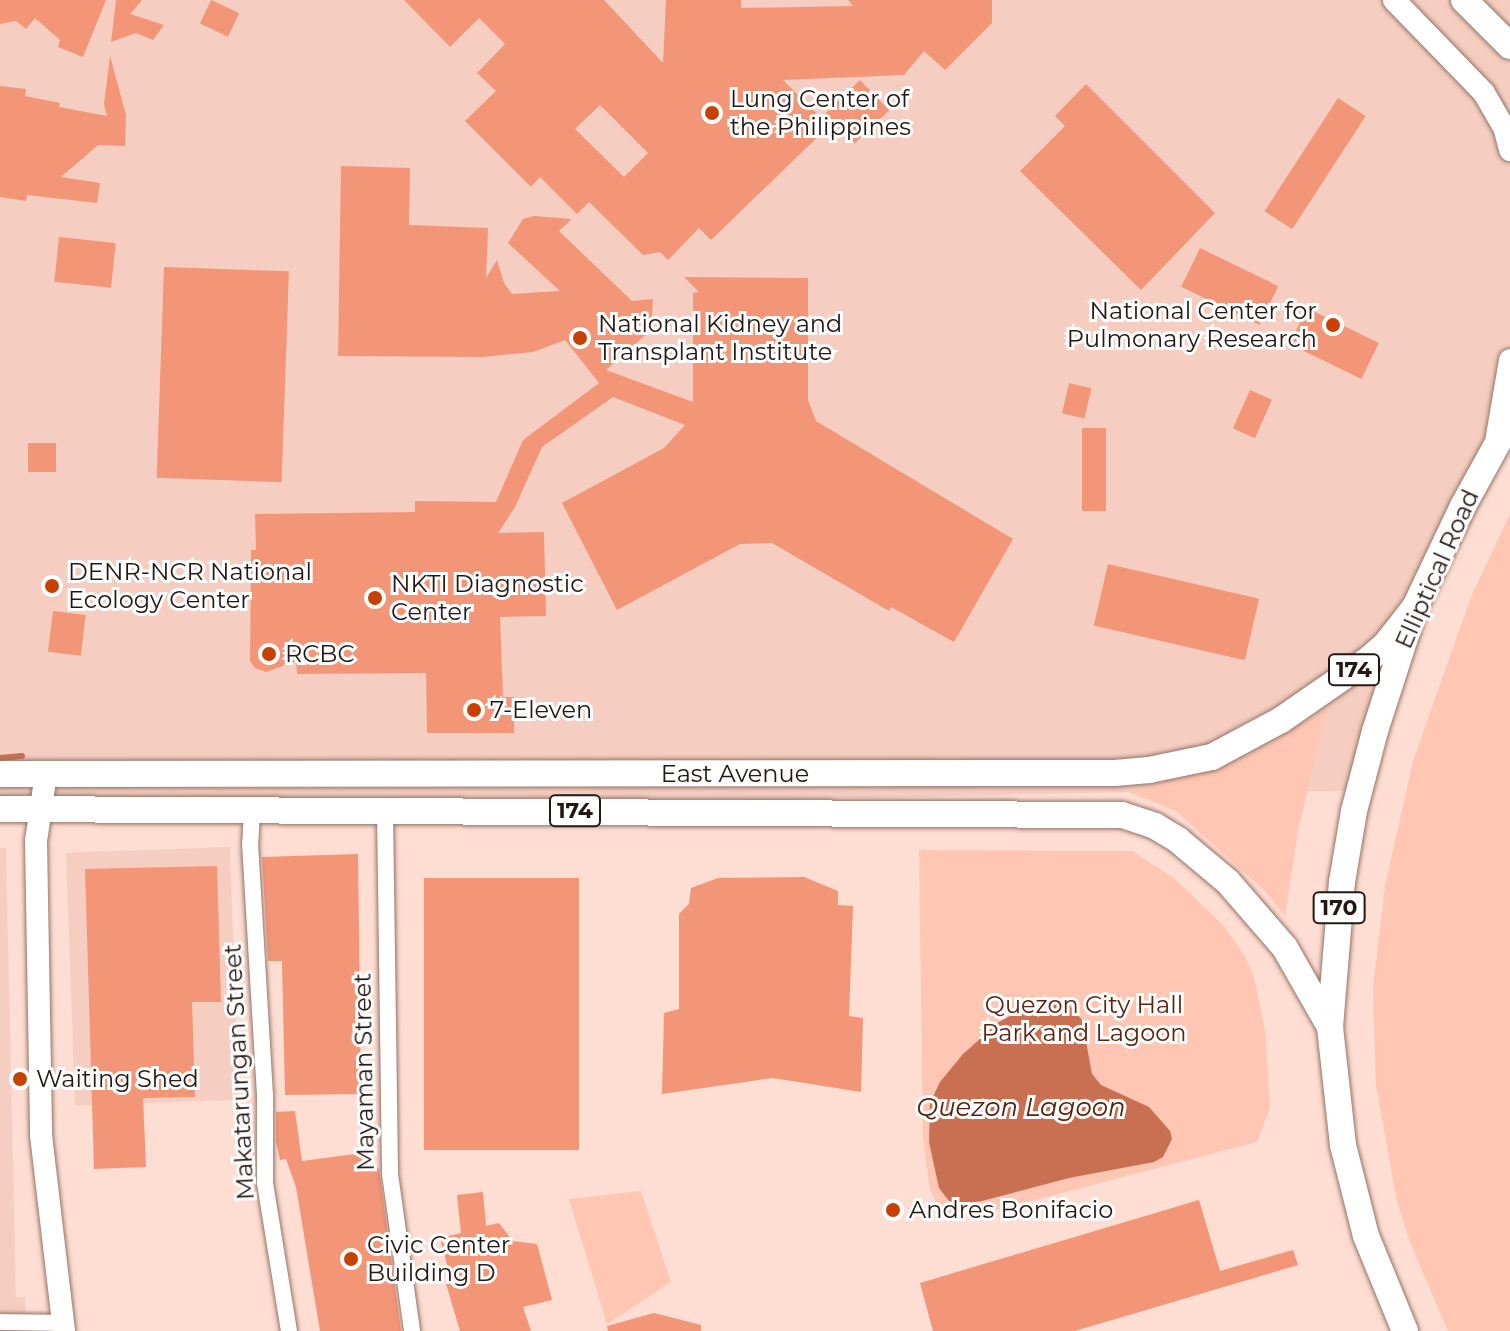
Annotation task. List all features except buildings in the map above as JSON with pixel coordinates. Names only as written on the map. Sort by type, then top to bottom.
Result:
[{"type":"main road","points":[[1464,0],[1510,46]]},
{"type":"main road","name":"Elliptical Road","points":[[1405,1331],[1378,1271],[1343,1145],[1330,1027],[1342,882],[1354,811],[1375,731],[1415,607],[1510,421]]},
{"type":"main road","name":"East Avenue","points":[[0,774],[1135,772],[1212,757],[1256,735],[1369,659],[1386,644],[1415,607]]},
{"type":"main road","name":"East Avenue","points":[[0,809],[1122,815],[1155,826],[1178,840],[1228,882],[1285,948],[1330,1027]]},
{"type":"street","points":[[1394,0],[1484,93],[1504,127],[1510,150]]},
{"type":"street","name":"170","points":[[1496,444],[1510,360]]},
{"type":"street","points":[[0,1322],[64,1327],[41,1135],[36,841],[46,774]]},
{"type":"street","name":"Makatarungan Street","points":[[252,810],[250,843],[265,1095],[265,1183],[289,1331]]},
{"type":"street","name":"Mayaman Street","points":[[385,811],[390,1174],[412,1331]]},
{"type":"shaded area","points":[[0,0],[1510,0],[1510,421],[1463,506],[1359,791],[1128,792],[780,800],[418,797],[0,802]]},
{"type":"shaded area","points":[[230,847],[239,1100],[75,1106],[66,853]]},
{"type":"shaded area","points":[[0,848],[6,848],[16,1297],[25,1297],[26,1316],[0,1316]]},
{"type":"green space","points":[[1510,514],[1510,1331],[1448,1331],[1411,1245],[1397,1201],[1376,1086],[1373,988],[1385,886],[1413,761],[1471,597]]},
{"type":"green space","points":[[1327,709],[1298,831],[1285,916],[1265,891],[1176,811],[1128,792],[1203,772],[1250,755]]},
{"type":"green space","name":"Quezon City Hall Park and Lagoon","points":[[919,850],[1132,851],[1175,879],[1224,926],[1246,958],[1255,981],[1265,1031],[1270,1108],[1257,1142],[989,1212],[955,1218],[942,1214],[930,1189],[923,1138]]},
{"type":"green space","points":[[641,1191],[671,1282],[607,1324],[569,1199]]},
{"type":"water","name":"Quezon Lagoon","points":[[1065,1000],[1082,1020],[1092,1074],[1101,1085],[1149,1107],[1170,1131],[1172,1139],[1163,1157],[1154,1162],[1069,1178],[982,1201],[962,1204],[949,1201],[939,1188],[929,1142],[930,1103],[940,1082],[963,1054],[999,1022],[1036,1002]]},
{"type":"waterway","points":[[0,758],[22,756]]},
{"type":"place","name":"Lung Center of the Philippines","points":[[712,113]]},
{"type":"place","name":"National Center for Pulmonary Research","points":[[1333,325]]},
{"type":"place","name":"National Kidney and Transplant Institute","points":[[580,338]]},
{"type":"place","name":"DENR-NCR National Ecology Center","points":[[52,586]]},
{"type":"place","name":"NKTI Diagnostic Center","points":[[375,598]]},
{"type":"place","name":"RCBC","points":[[269,654]]},
{"type":"place","name":"7-Eleven","points":[[474,710]]},
{"type":"place","name":"Waiting Shed","points":[[20,1079]]},
{"type":"place","name":"Andres Bonifacio","points":[[893,1210]]},
{"type":"place","name":"Civic Center Building D","points":[[351,1259]]}]
